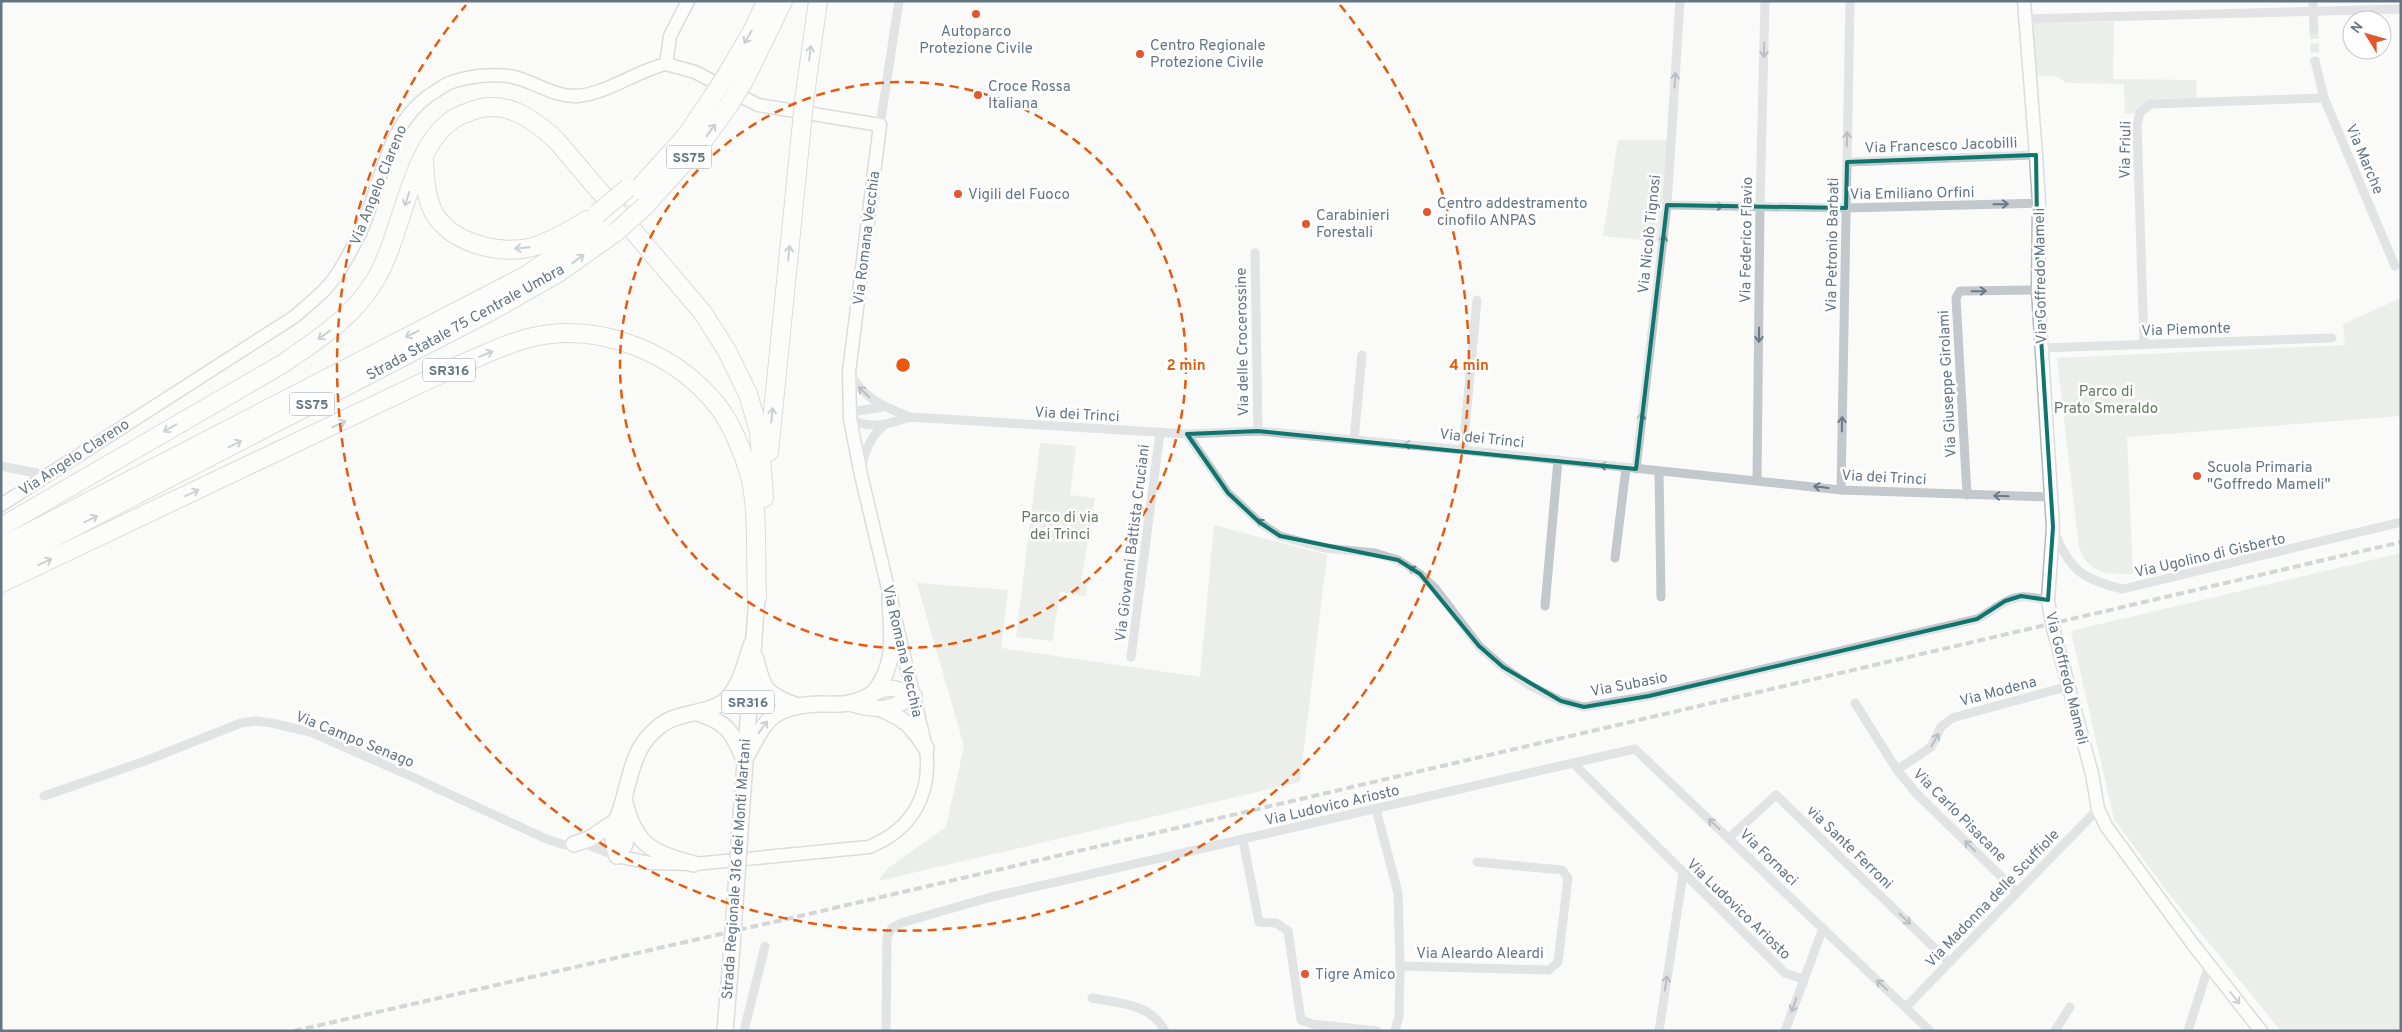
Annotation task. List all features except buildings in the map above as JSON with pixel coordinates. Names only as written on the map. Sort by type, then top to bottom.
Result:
[{"type":"highway","name":"Strada Statale 75 Centrale Umbra","points":[[635,197],[686,136],[700,112],[713,96],[754,28],[766,1]]},
{"type":"highway","name":"Strada Statale 75 Centrale Umbra","points":[[1,565],[494,310],[558,273],[606,222],[701,144],[745,80],[783,1]]},
{"type":"highway","name":"SR316","points":[[764,498],[804,102],[818,1]]},
{"type":"highway","name":"SR316","points":[[1,527],[284,362],[328,333],[354,309],[374,283],[386,260],[416,172],[437,133],[452,119],[476,108],[495,106],[517,111],[536,120],[556,140],[703,313],[728,351],[748,394],[759,431],[764,498]]},
{"type":"highway","points":[[424,154],[427,194],[432,210],[457,237],[490,248],[517,249],[534,247],[562,235],[606,222],[635,197]]},
{"type":"highway","name":"Strada Statale 75 Centrale Umbra","points":[[1,547],[527,275],[606,222]]},
{"type":"highway","name":"SR316","points":[[1,583],[457,366],[518,342],[550,334],[591,334],[625,342],[662,359],[683,373],[712,398],[730,426],[746,465],[754,499],[757,597]]},
{"type":"highway","name":"Strada Regionale 316 dei Monti Martani","points":[[757,597],[764,498]]},
{"type":"main road","points":[[875,690],[885,678],[890,663],[890,596]]},
{"type":"main road","name":"Strada Regionale 316 dei Monti Martani","points":[[724,1031],[732,947],[752,642],[757,597]]},
{"type":"main road","points":[[752,642],[759,675],[765,689],[775,697],[795,705],[849,703],[865,708],[892,708],[914,696]]},
{"type":"main road","points":[[617,856],[625,844],[622,821],[624,799],[629,772],[638,750],[649,736],[672,719],[698,713],[716,706],[731,694],[752,642]]},
{"type":"main road","points":[[849,703],[875,690],[886,688],[900,689],[914,696]]},
{"type":"main road","points":[[744,761],[766,722],[795,705]]},
{"type":"main road","points":[[880,708],[899,717],[911,726],[926,748]]},
{"type":"main road","points":[[698,713],[723,723],[734,736],[744,761]]},
{"type":"main road","points":[[622,821],[650,849],[664,856],[694,864]]},
{"type":"main road","points":[[569,844],[589,839],[622,821]]},
{"type":"street","points":[[688,1],[670,36],[666,64],[694,72],[758,105],[880,125]]},
{"type":"street","name":"Via Romana Vecchia","points":[[569,844],[588,845],[617,856],[650,863],[694,864],[869,847],[883,841],[907,822],[923,795],[927,780],[926,748],[861,475],[850,419],[849,372],[880,125],[899,1]]},
{"type":"street","name":"Via Nicolò Tignosi","points":[[1615,558],[1631,468],[1667,205],[1680,1]]},
{"type":"street","name":"Via Federico Flavio","points":[[1757,480],[1760,206],[1766,1]]},
{"type":"street","name":"Via Petronio Barbati","points":[[1841,490],[1850,1]]},
{"type":"street","name":"Via Goffredo Mameli","points":[[2024,1],[2027,19],[2036,155],[2038,290],[2053,527],[2048,600],[2068,686],[2092,774],[2098,809],[2106,826],[2209,965],[2261,1031]]},
{"type":"street","points":[[2312,1],[2314,30]]},
{"type":"street","points":[[2027,19],[2401,9]]},
{"type":"street","name":"Via Marche","points":[[2315,61],[2324,98],[2395,266]]},
{"type":"street","name":"Via Angelo Clareno","points":[[1,505],[294,317],[320,294],[341,270],[361,230],[388,151],[404,120],[423,98],[451,82],[483,76],[509,76],[553,93],[575,96],[592,94],[650,68],[666,64]]},
{"type":"street","name":"Via Friuli","points":[[2144,345],[2136,125],[2140,112],[2151,104],[2324,98]]},
{"type":"street","name":"Via Francesco Jacobilli","points":[[1847,162],[2036,155]]},
{"type":"street","name":"Via Emiliano Orfini","points":[[1667,205],[1846,208],[2038,204]]},
{"type":"street","name":"Via delle Crocerossine","points":[[1255,253],[1258,431]]},
{"type":"street","name":"Via Giuseppe Girolami","points":[[1967,495],[1956,298],[1960,291],[2038,290]]},
{"type":"street","points":[[1463,450],[1477,300]]},
{"type":"street","name":"Via Piemonte","points":[[2041,348],[2332,338]]},
{"type":"street","points":[[1354,439],[1362,355]]},
{"type":"street","name":"Via dei Trinci","points":[[849,372],[858,388],[883,407],[910,417],[1187,434],[1258,431],[1463,450],[1841,490],[2050,497]]},
{"type":"street","name":"Via dei Trinci","points":[[883,407],[857,410],[850,419],[859,424],[883,426],[910,417]]},
{"type":"street","points":[[861,475],[865,450],[883,426]]},
{"type":"street","name":"Via Giovanni Battista Cruciani","points":[[1131,657],[1160,432]]},
{"type":"street","name":"Via Subasio","points":[[1187,434],[1228,493],[1260,522],[1280,536],[1326,548],[1375,553],[1398,560],[1420,574],[1449,606],[1479,646],[1503,667],[1528,685],[1561,701],[1584,707],[1649,696],[1977,619],[1996,609],[2005,601],[2021,596],[2048,600]]},
{"type":"street","points":[[1545,606],[1558,460]]},
{"type":"street","points":[[1,466],[46,475]]},
{"type":"street","points":[[1659,471],[1661,597]]},
{"type":"street","name":"Via Ugolino di Gisberto","points":[[2053,527],[2061,548],[2074,568],[2087,578],[2123,590],[2401,522]]},
{"type":"street","name":"Via Modena","points":[[1897,770],[1931,747],[1941,727],[1952,718],[2068,686]]},
{"type":"street","name":"Via Carlo Pisacane","points":[[1855,703],[1897,770],[1917,794],[2017,892]]},
{"type":"street","name":"Via Campo Senago","points":[[44,796],[146,761],[241,723],[256,721],[310,732],[424,782],[546,839],[569,844]]},
{"type":"street","name":"Via Fornaci","points":[[1573,763],[1635,749],[1930,1031]]},
{"type":"street","name":"Via Ludovico Ariosto","points":[[886,1031],[887,938],[892,928],[901,923],[991,897],[1573,763],[1785,973],[1803,979]]},
{"type":"street","name":"via Sante Ferroni","points":[[1729,838],[1776,796],[1950,962]]},
{"type":"street","points":[[1376,809],[1398,893],[1399,1016],[1395,1031]]},
{"type":"street","name":"Via Madonna delle Scuffiole","points":[[1906,1007],[2098,809]]},
{"type":"street","points":[[1243,840],[1259,922],[1276,923],[1288,931],[1301,1020],[1312,1024],[1377,1031]]},
{"type":"street","name":"Via Aleardo Aleardi","points":[[1400,966],[1549,970],[1558,962],[1568,878],[1562,870],[1477,862]]},
{"type":"street","points":[[1659,1031],[1683,874]]},
{"type":"street","points":[[1785,1031],[1823,928]]},
{"type":"street","points":[[744,1031],[765,946]]},
{"type":"street","points":[[2188,1031],[2209,965]]},
{"type":"street","points":[[1092,998],[1146,1010],[1158,1018],[1165,1031]]},
{"type":"street","points":[[2055,1031],[2070,1007]]},
{"type":"highlighted area","points":[[2036,155],[2038,290],[2053,527],[2048,600],[2021,596],[2005,601],[1977,619],[1649,696],[1584,707],[1561,701],[1503,667],[1479,646],[1420,574],[1398,560],[1280,536],[1259,522],[1228,493],[1187,434],[1258,431],[1636,469],[1667,205],[1846,208],[1847,162]]},
{"type":"green space","points":[[2114,22],[2113,79],[2196,80],[2197,99],[2162,98],[2146,102],[2135,113],[2125,114],[2124,84],[2067,83],[2055,76],[2036,76],[2031,23]]},
{"type":"green space","points":[[1618,140],[1671,140],[1662,242],[1603,236]]},
{"type":"green space","name":"Parco di Prato Smeraldo","points":[[2401,298],[2401,416],[2127,437],[2133,574],[2115,574],[2100,571],[2083,557],[2079,548],[2057,358],[2345,345],[2343,324]]},
{"type":"green space","name":"Parco di via dei Trinci","points":[[1040,443],[1076,446],[1070,495],[1095,498],[1081,582],[1087,583],[1086,596],[1060,592],[1052,641],[1016,637]]},
{"type":"green space","points":[[1214,525],[1327,555],[1300,782],[878,881],[888,868],[946,827],[964,746],[917,583],[1008,590],[1001,648],[1200,677]]},
{"type":"green space","points":[[2401,553],[2401,1031],[2281,1031],[2169,894],[2114,819],[2071,631]]},
{"type":"tunnel","points":[[2314,30],[2315,61]]},
{"type":"railway","points":[[294,1031],[800,916],[2401,542]]},
{"type":"place","name":"Autoparco Protezione Civile","points":[[976,14]]},
{"type":"place","name":"Centro Regionale Protezione Civile","points":[[1140,54]]},
{"type":"place","name":"Croce Rossa Italiana","points":[[978,95]]},
{"type":"place","name":"Vigili del Fuoco","points":[[958,194]]},
{"type":"place","name":"Centro addestramento cinofilo ANPAS","points":[[1427,212]]},
{"type":"place","name":"Carabinieri Forestali","points":[[1306,224]]},
{"type":"place","name":"Scuola Primaria \"Goffredo Mameli\"","points":[[2197,476]]},
{"type":"place","name":"Tigre Amico","points":[[1305,974]]}]
